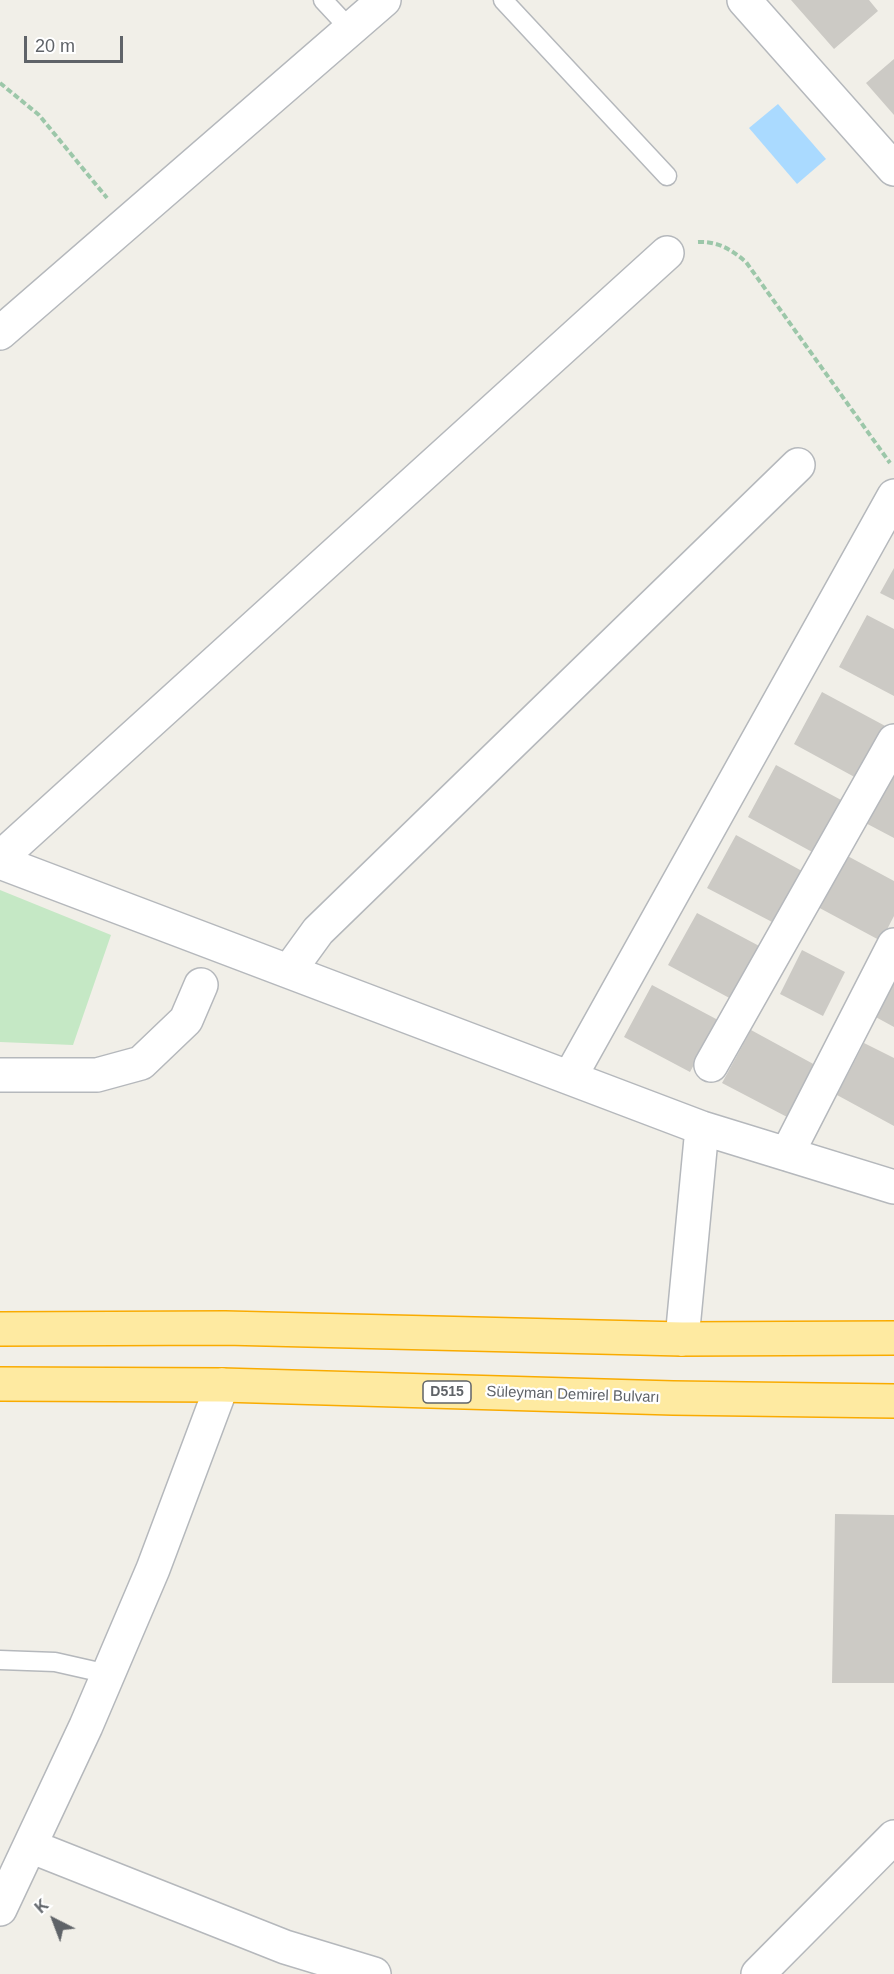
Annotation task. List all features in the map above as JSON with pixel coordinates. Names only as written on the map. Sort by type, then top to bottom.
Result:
[{"type":"highway","points":[[0,1329],[225,1328],[682,1339],[894,1338]]},
{"type":"highway","name":"Süleyman Demirel Bulvarı","points":[[0,1384],[222,1385],[673,1398],[894,1401]]},
{"type":"street","points":[[0,333],[384,0]]},
{"type":"street","points":[[744,0],[894,169]]},
{"type":"street","points":[[667,253],[0,860],[702,1128],[894,1187]]},
{"type":"street","points":[[289,971],[318,931],[798,465]]},
{"type":"street","points":[[570,1077],[894,496]]},
{"type":"street","points":[[711,1065],[894,741]]},
{"type":"street","points":[[787,1154],[894,945]]},
{"type":"street","points":[[0,1074],[97,1076],[141,1064],[186,1020],[201,985]]},
{"type":"street","points":[[682,1339],[702,1128]]},
{"type":"street","points":[[0,1909],[86,1726],[153,1569],[222,1385]]},
{"type":"street","points":[[758,1974],[894,1838]]},
{"type":"street","points":[[30,1846],[285,1947],[374,1974]]},
{"type":"lane","points":[[323,0],[350,29]]},
{"type":"lane","points":[[504,0],[667,176]]},
{"type":"lane","points":[[0,1660],[55,1662],[108,1674]]},
{"type":"path","points":[[0,83],[39,116],[127,223]]},
{"type":"path","points":[[667,253],[678,246],[705,242],[721,245],[735,252],[746,262],[894,469]]},
{"type":"green space","points":[[0,890],[111,935],[73,1045],[0,1042]]},
{"type":"water","points":[[778,104],[826,159],[797,184],[749,128]]},
{"type":"building","points":[[791,0],[869,0],[878,11],[834,49]]},
{"type":"building","points":[[894,59],[894,115],[866,83]]},
{"type":"building","points":[[894,568],[894,600],[880,593]]},
{"type":"building","points":[[867,615],[894,629],[894,696],[839,667]]},
{"type":"building","points":[[822,692],[889,728],[860,780],[794,744]]},
{"type":"building","points":[[776,765],[843,801],[814,853],[748,817]]},
{"type":"building","points":[[894,771],[894,838],[858,819]]},
{"type":"building","points":[[736,835],[802,871],[774,923],[707,888]]},
{"type":"building","points":[[842,853],[894,881],[894,916],[881,941],[814,905]]},
{"type":"building","points":[[697,913],[763,948],[735,1001],[668,965]]},
{"type":"building","points":[[802,950],[845,972],[823,1016],[780,994]]},
{"type":"building","points":[[894,973],[894,1027],[872,1015]]},
{"type":"building","points":[[652,985],[718,1020],[690,1072],[624,1037]]},
{"type":"building","points":[[751,1030],[817,1066],[789,1118],[722,1083]]},
{"type":"building","points":[[864,1043],[894,1058],[894,1126],[837,1095]]},
{"type":"building","points":[[835,1514],[894,1515],[894,1683],[832,1683]]}]
